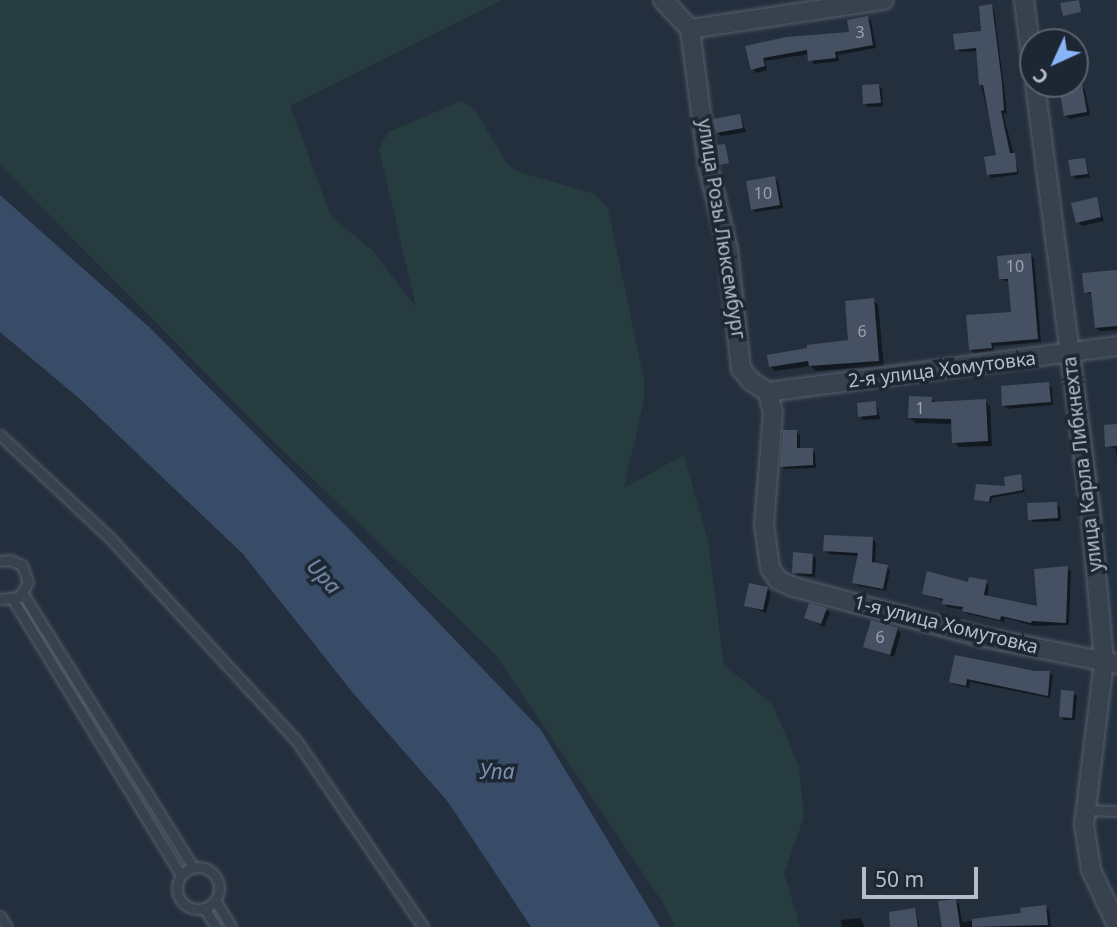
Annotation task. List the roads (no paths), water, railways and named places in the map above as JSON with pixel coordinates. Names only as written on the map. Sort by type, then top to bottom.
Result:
[{"type":"street","points":[[663,0],[690,29],[884,0]]},
{"type":"street","points":[[1024,0],[1028,28]]},
{"type":"street","name":"улица Розы Люксембург","points":[[690,29],[708,166],[728,250],[741,369],[751,381],[768,392]]},
{"type":"street","name":"улица Карла Либкнехта","points":[[1037,98],[1110,663],[1085,810],[1091,870],[1109,925]]},
{"type":"street","name":"2-я улица Хомутовка","points":[[768,392],[1117,346]]},
{"type":"street","name":"1-я улица Хомутовка","points":[[768,392],[773,413],[764,524],[770,568],[778,580],[794,587],[982,637],[1110,663]]},
{"type":"lane","points":[[0,435],[111,540],[296,740],[423,927]]},
{"type":"lane","points":[[0,561],[16,561],[26,570],[28,582],[23,594],[13,600],[0,599]]},
{"type":"lane","points":[[23,594],[193,867]]},
{"type":"lane","points":[[13,600],[181,875]]},
{"type":"lane","points":[[1085,810],[1117,811]]},
{"type":"lane","points":[[193,867],[205,868],[215,877],[219,888],[215,900],[204,908],[191,908],[180,899],[177,887],[181,875],[193,867]]},
{"type":"lane","points":[[215,900],[231,927]]},
{"type":"lane","points":[[204,908],[216,927]]},
{"type":"lane","points":[[0,916],[7,927]]},
{"type":"water","name":"Упа","points":[[0,195],[149,327],[349,529],[541,730],[660,927],[531,927],[448,802],[353,693],[243,554],[80,399],[0,332]]},
{"type":"water label","name":"Upa","points":[[324,576]]}]
